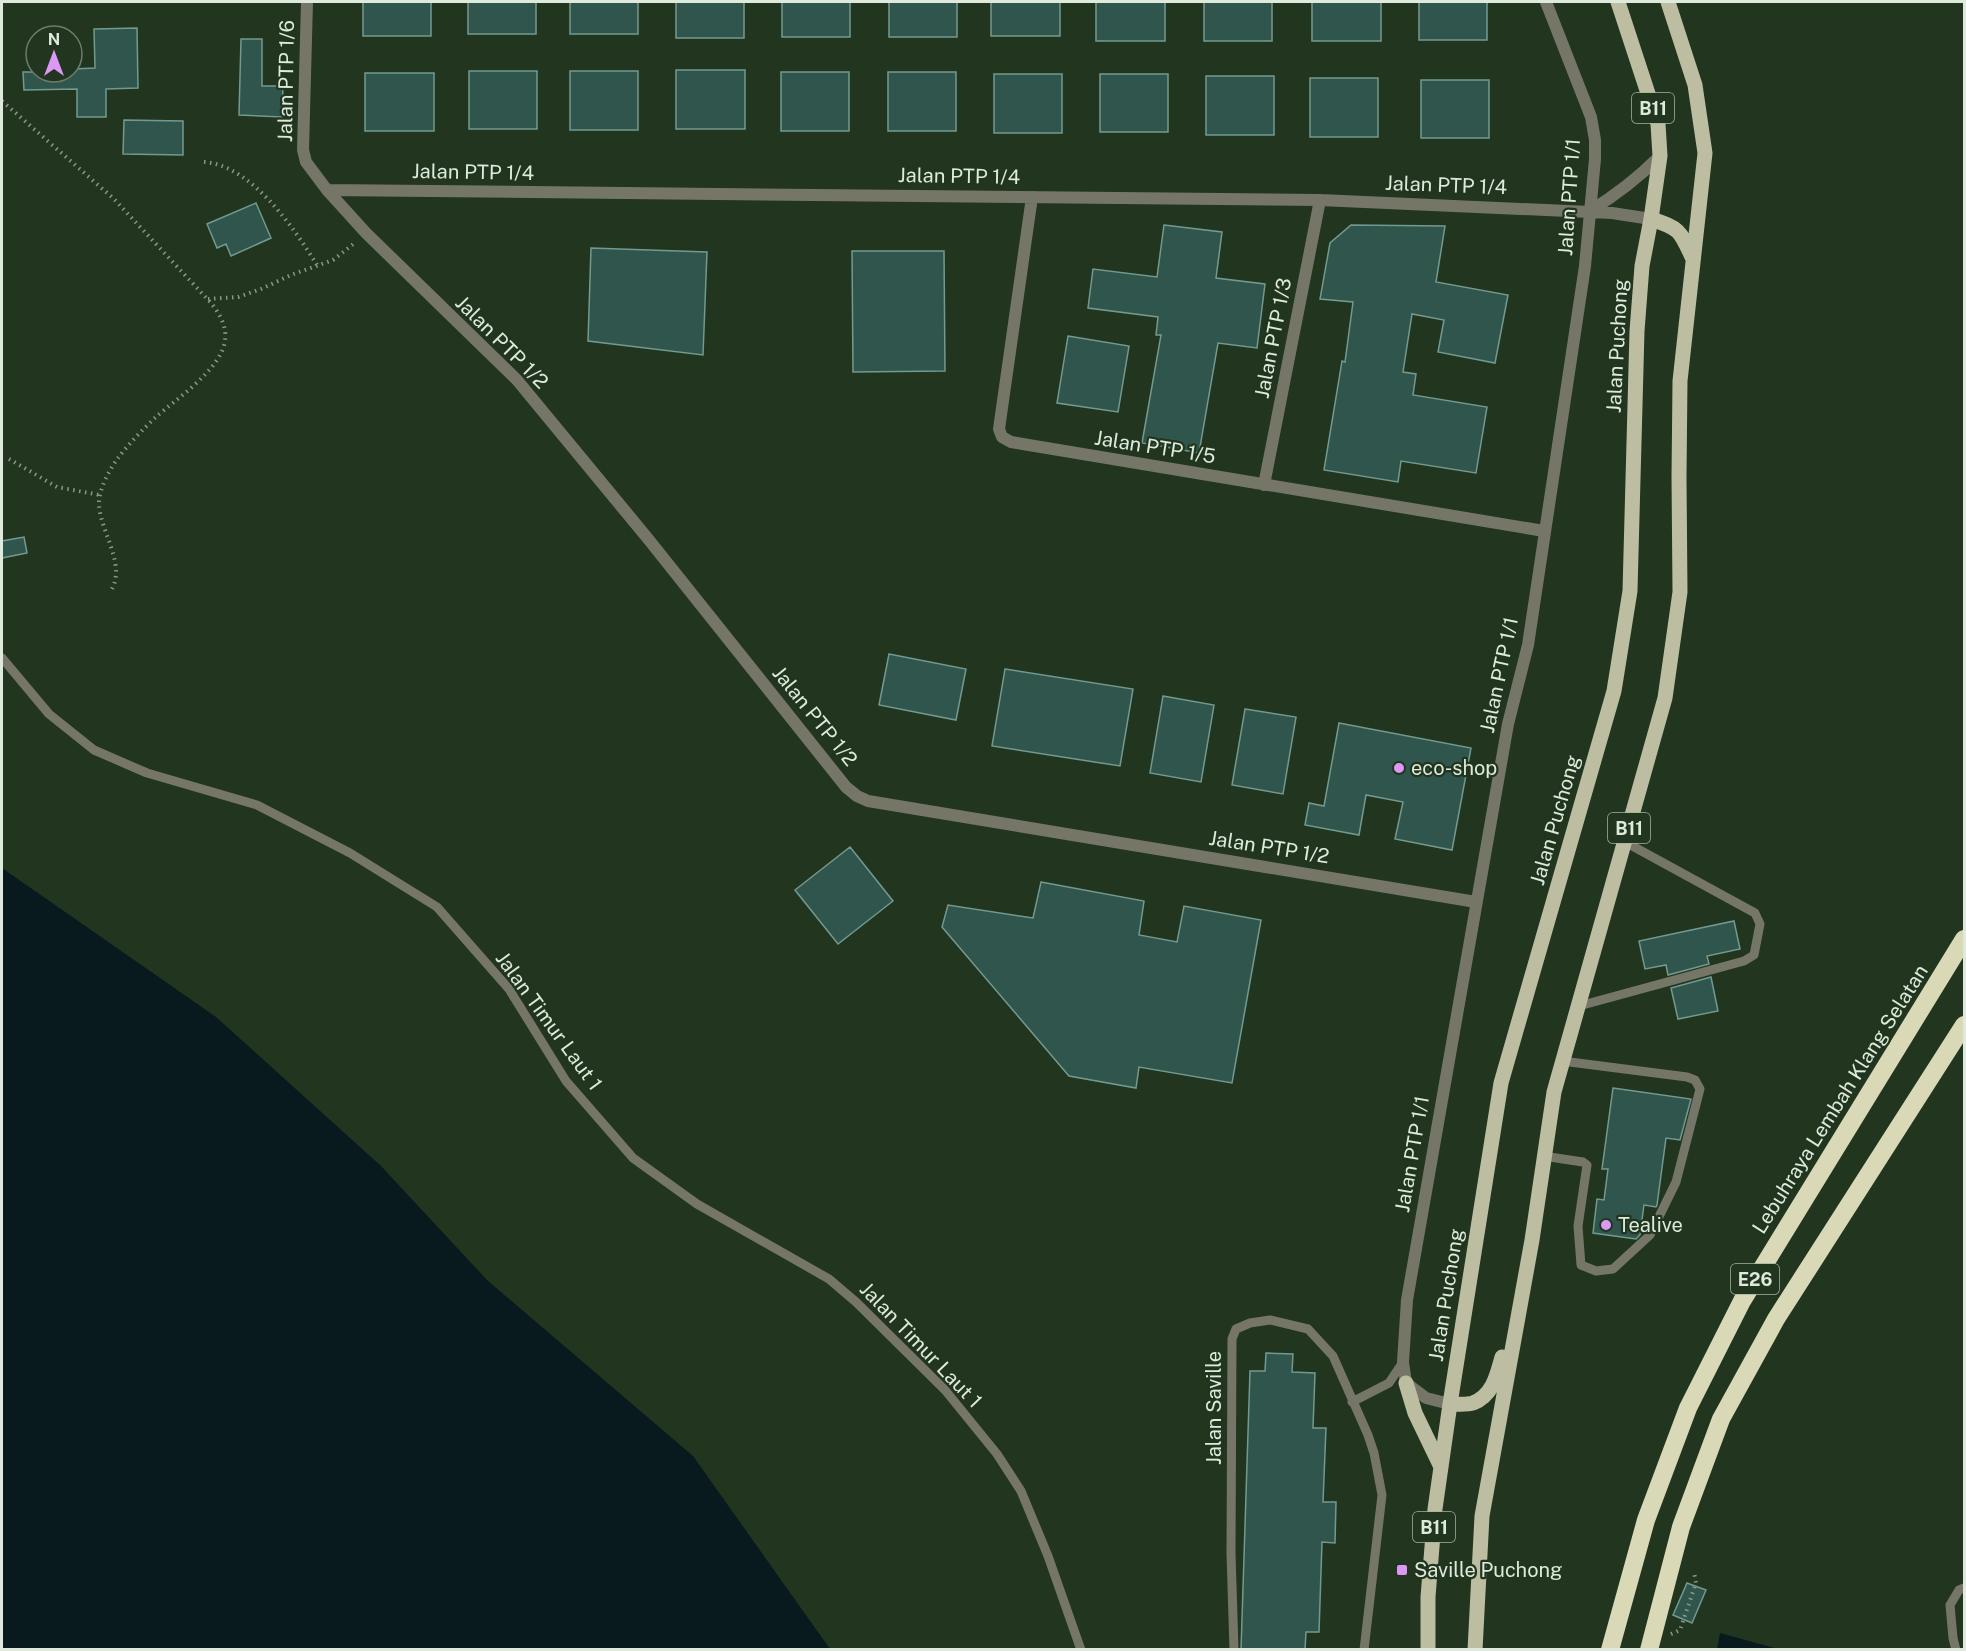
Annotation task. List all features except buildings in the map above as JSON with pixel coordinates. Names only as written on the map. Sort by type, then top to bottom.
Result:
[{"type":"highway","name":"Lebuhraya Lembah Klang Selatan","points":[[1610,1650],[1646,1520],[1688,1408],[1742,1301],[1965,939]]},
{"type":"highway","name":"E26","points":[[1650,1646],[1681,1527],[1721,1419],[1776,1319],[1965,1025]]},
{"type":"main road","name":"Jalan Puchong","points":[[1428,1650],[1428,1597],[1441,1467],[1501,1083],[1616,680],[1630,591],[1637,331],[1642,266],[1660,156],[1658,124],[1618,2]]},
{"type":"main road","name":"B11","points":[[1475,1650],[1482,1516],[1532,1240],[1554,1092],[1665,699],[1680,592],[1678,477],[1680,381],[1705,153],[1695,85],[1668,2]]},
{"type":"main road","points":[[1651,219],[1673,227],[1683,237],[1693,258]]},
{"type":"main road","points":[[1450,1404],[1473,1403],[1495,1384],[1503,1355],[1510,1308],[1532,1240]]},
{"type":"main road","points":[[1406,1383],[1415,1413],[1441,1467]]},
{"type":"street","name":"Jalan PTP 1/6","points":[[307,2],[303,150],[306,162],[327,190]]},
{"type":"street","name":"Jalan PTP 1/1","points":[[1406,1383],[1402,1362],[1407,1299],[1508,724],[1528,645],[1585,266],[1594,159],[1591,117],[1546,2]]},
{"type":"street","points":[[1590,211],[1634,180],[1660,156]]},
{"type":"street","name":"Jalan PTP 1/4","points":[[327,190],[1320,200],[1590,211],[1651,219]]},
{"type":"street","name":"Jalan PTP 1/2","points":[[327,190],[366,233],[517,380],[649,540],[846,787],[857,796],[868,801],[1476,902]]},
{"type":"street","name":"Jalan PTP 1/5","points":[[1032,197],[999,429],[1002,437],[1011,442],[1544,531]]},
{"type":"street","name":"Jalan PTP 1/3","points":[[1264,484],[1320,200]]},
{"type":"street","points":[[1406,1383],[1426,1398],[1450,1404]]},
{"type":"lane","name":"Jalan Timur Laut 1","points":[[2,658],[49,714],[94,750],[147,773],[257,805],[350,853],[437,907],[509,989],[566,1081],[633,1158],[697,1204],[829,1279],[856,1302],[945,1390],[997,1454],[1021,1491],[1048,1556],[1081,1650]]},
{"type":"lane","points":[[1578,1006],[1744,961],[1754,954],[1760,924],[1755,913],[1625,842]]},
{"type":"lane","points":[[1543,1156],[1583,1162],[1587,1165],[1578,1226],[1581,1265],[1596,1271],[1613,1269],[1650,1235],[1676,1182],[1700,1089],[1695,1080],[1687,1077],[1563,1061]]},
{"type":"lane","name":"Jalan Saville","points":[[1234,1650],[1231,1553],[1232,1339],[1236,1329],[1250,1323],[1270,1320],[1308,1329],[1333,1356],[1374,1453],[1382,1495],[1364,1650]]},
{"type":"lane","points":[[1352,1402],[1389,1383],[1402,1362]]},
{"type":"lane","points":[[1956,1650],[1950,1605],[1959,1590],[1965,1588]]},
{"type":"path","points":[[2,100],[114,199],[207,299],[219,313],[224,326],[225,340],[220,357],[193,386],[154,418],[118,458],[109,472],[99,504],[115,561],[116,584],[110,592]]},
{"type":"path","points":[[204,162],[213,162],[242,177],[273,203],[303,242],[317,265]]},
{"type":"path","points":[[207,299],[238,297],[333,260],[366,233]]},
{"type":"path","points":[[9,459],[57,487],[100,495]]},
{"type":"path","points":[[1650,1646],[1680,1630],[1696,1583],[1694,1572]]},
{"type":"shaded area","points":[[2,868],[216,1017],[381,1166],[487,1280],[693,1456],[830,1649],[2,1649]]},
{"type":"shaded area","points":[[1720,1633],[1778,1649],[1717,1649]]},
{"type":"place","name":"eco-shop","points":[[1399,768]]},
{"type":"place","name":"Tealive","points":[[1606,1225]]},
{"type":"place","name":"Saville Puchong","points":[[1402,1570]]}]
